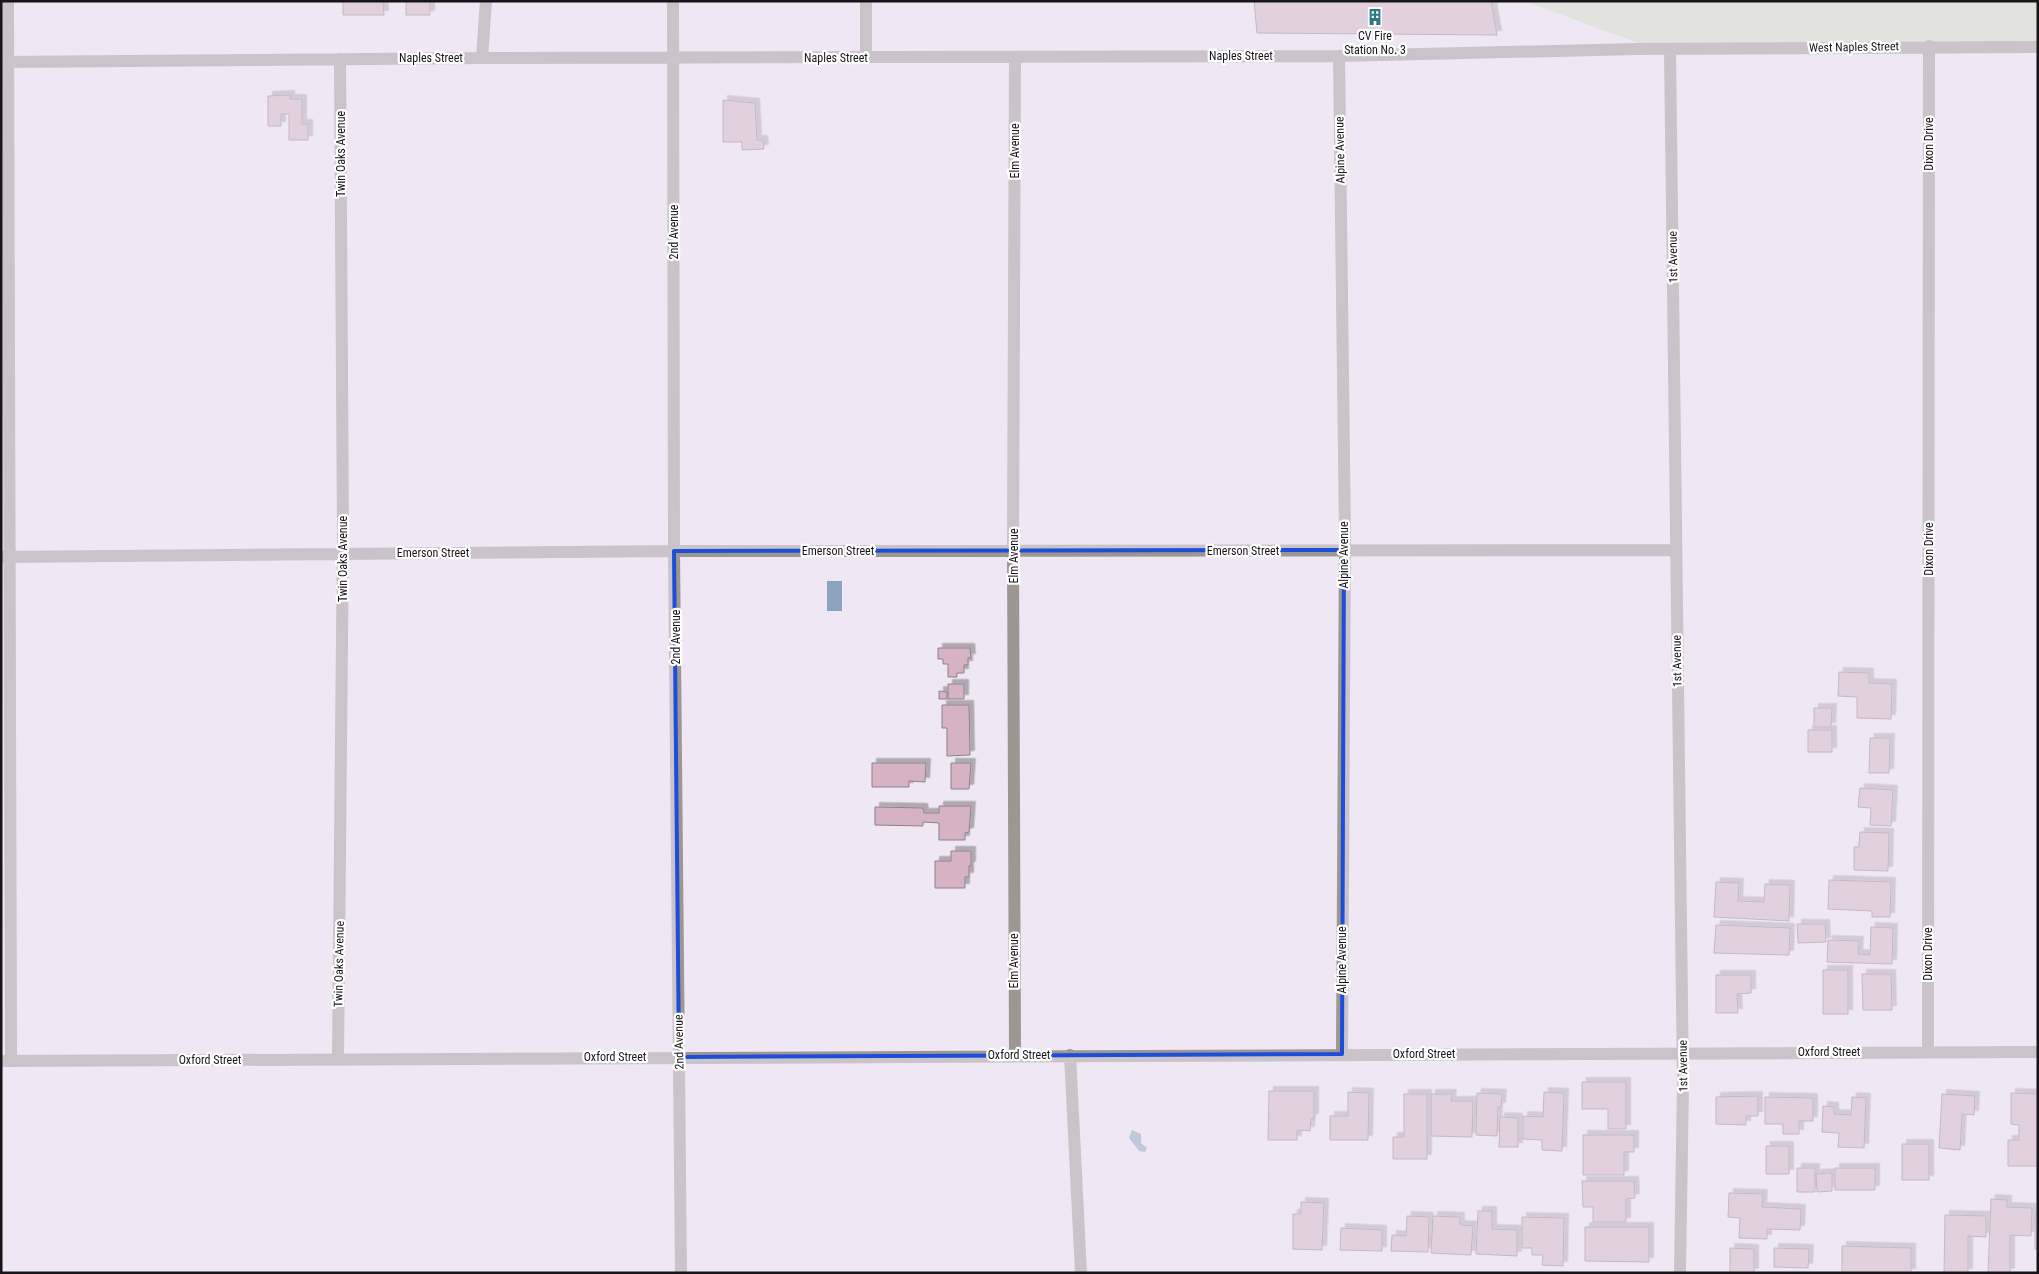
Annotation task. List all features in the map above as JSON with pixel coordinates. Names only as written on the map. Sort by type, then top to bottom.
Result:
[{"type":"street","points":[[6,1061],[5,62],[8,1]]},
{"type":"street","points":[[482,58],[486,1]]},
{"type":"street","name":"2nd Avenue","points":[[673,1],[674,551],[681,1273]]},
{"type":"street","points":[[866,1],[866,58]]},
{"type":"street","name":"West Naples Street","points":[[1670,50],[1929,46],[2038,47]]},
{"type":"street","name":"Dixon Drive","points":[[1928,1052],[1929,46]]},
{"type":"street","name":"Naples Street","points":[[5,62],[673,57],[1015,58],[1339,56],[1670,50]]},
{"type":"street","name":"1st Avenue","points":[[1670,50],[1682,1053],[1680,1273]]},
{"type":"street","name":"Alpine Avenue","points":[[1339,56],[1344,550],[1342,1054]]},
{"type":"street","name":"Elm Avenue","points":[[1015,58],[1013,551],[1015,1055]]},
{"type":"street","name":"Twin Oaks Avenue","points":[[338,1059],[342,831],[340,59]]},
{"type":"street","name":"Emerson Street","points":[[5,557],[674,551],[1675,550]]},
{"type":"street","name":"Oxford Street","points":[[6,1061],[1015,1055],[2038,1052]]},
{"type":"street","points":[[1070,1055],[1081,1273]]},
{"type":"highlighted area","points":[[1344,550],[1342,1054],[679,1057],[674,551]]},
{"type":"green space","points":[[1524,1],[2038,1],[2038,53],[1671,55]]},
{"type":"water","points":[[827,581],[842,581],[842,611],[827,611]]},
{"type":"water","points":[[1132,1130],[1141,1134],[1141,1143],[1147,1148],[1145,1152],[1139,1151],[1129,1138]]},
{"type":"building","points":[[343,1],[383,1],[384,15],[343,15]]},
{"type":"building","points":[[406,1],[430,1],[430,15],[406,15]]},
{"type":"building","name":"CV Fire Station No. 3","points":[[1254,1],[1491,1],[1497,35],[1257,33]]},
{"type":"building","points":[[290,95],[290,99],[302,99],[302,124],[308,124],[308,140],[289,140],[289,114],[281,114],[281,126],[268,126],[268,96]]},
{"type":"building","points":[[723,100],[755,103],[757,140],[763,140],[764,149],[742,150],[742,142],[723,142]]},
{"type":"building","points":[[938,648],[970,648],[971,658],[968,658],[968,665],[964,665],[964,673],[957,673],[957,677],[948,677],[948,664],[943,664],[943,659],[938,659]]},
{"type":"building","points":[[1839,672],[1869,673],[1869,683],[1892,684],[1891,719],[1857,718],[1857,697],[1838,696]]},
{"type":"building","points":[[948,684],[964,684],[964,699],[948,699]]},
{"type":"building","points":[[939,691],[947,692],[947,699],[939,699]]},
{"type":"building","points":[[942,705],[969,705],[970,755],[947,756],[947,728],[942,728]]},
{"type":"building","points":[[1814,708],[1832,708],[1831,727],[1814,727]]},
{"type":"building","points":[[1808,730],[1832,730],[1832,752],[1808,752]]},
{"type":"building","points":[[1870,738],[1890,738],[1889,773],[1869,773]]},
{"type":"building","points":[[872,763],[926,763],[925,782],[909,781],[909,787],[872,787]]},
{"type":"building","points":[[951,763],[971,763],[969,789],[951,789]]},
{"type":"building","points":[[1860,788],[1893,790],[1891,826],[1870,825],[1871,808],[1858,807]]},
{"type":"building","points":[[939,806],[971,806],[969,832],[965,833],[965,840],[939,840],[939,823],[923,822],[923,826],[875,825],[875,807],[923,808],[924,813],[939,813]]},
{"type":"building","points":[[1860,832],[1889,833],[1888,871],[1854,870],[1854,847],[1859,847]]},
{"type":"building","points":[[951,851],[971,851],[971,866],[969,866],[969,877],[965,877],[965,888],[935,888],[935,861],[951,861]]},
{"type":"building","points":[[1829,880],[1891,882],[1890,917],[1872,917],[1872,911],[1828,909]]},
{"type":"building","points":[[1716,882],[1739,883],[1738,901],[1764,902],[1765,884],[1790,885],[1789,921],[1714,917]]},
{"type":"building","points":[[1797,924],[1825,924],[1826,942],[1798,943]]},
{"type":"building","points":[[1716,925],[1790,928],[1789,955],[1714,953]]},
{"type":"building","points":[[1871,927],[1893,928],[1892,964],[1827,962],[1828,940],[1859,941],[1858,954],[1870,955]]},
{"type":"building","points":[[1823,970],[1848,970],[1848,1014],[1823,1014]]},
{"type":"building","points":[[1862,974],[1891,974],[1892,1010],[1863,1010]]},
{"type":"building","points":[[1716,975],[1751,975],[1751,993],[1737,994],[1738,1013],[1716,1013]]},
{"type":"building","points":[[1582,1082],[1626,1082],[1626,1129],[1608,1129],[1608,1109],[1582,1109]]},
{"type":"building","points":[[1269,1091],[1314,1091],[1314,1118],[1311,1119],[1310,1131],[1297,1130],[1297,1140],[1268,1140]]},
{"type":"building","points":[[1348,1092],[1369,1093],[1368,1140],[1330,1140],[1330,1116],[1348,1116]]},
{"type":"building","points":[[1544,1092],[1564,1093],[1562,1151],[1542,1150],[1542,1140],[1523,1139],[1523,1116],[1543,1117]]},
{"type":"building","points":[[1477,1093],[1502,1094],[1501,1107],[1498,1107],[1497,1136],[1476,1135]]},
{"type":"building","points":[[2011,1093],[2038,1094],[2038,1166],[2008,1166],[2008,1140],[2019,1140],[2019,1125],[2011,1124]]},
{"type":"building","points":[[1404,1094],[1427,1094],[1427,1159],[1393,1159],[1393,1137],[1404,1137]]},
{"type":"building","points":[[1431,1094],[1452,1094],[1451,1101],[1473,1101],[1472,1137],[1431,1136]]},
{"type":"building","points":[[1942,1094],[1975,1096],[1974,1115],[1962,1114],[1960,1150],[1939,1148]]},
{"type":"building","points":[[1758,1096],[1758,1116],[1746,1116],[1746,1125],[1716,1124],[1716,1097]]},
{"type":"building","points":[[1765,1097],[1813,1098],[1813,1121],[1799,1121],[1799,1134],[1783,1134],[1783,1124],[1765,1124]]},
{"type":"building","points":[[1852,1097],[1866,1098],[1864,1148],[1838,1147],[1839,1133],[1822,1132],[1823,1106],[1834,1107],[1834,1114],[1851,1115]]},
{"type":"building","points":[[1500,1117],[1518,1118],[1518,1147],[1499,1147]]},
{"type":"building","points":[[1583,1135],[1634,1135],[1634,1152],[1624,1152],[1624,1175],[1583,1175]]},
{"type":"building","points":[[1902,1144],[1929,1144],[1929,1180],[1902,1180]]},
{"type":"building","points":[[1766,1146],[1789,1146],[1789,1174],[1766,1174]]},
{"type":"building","points":[[1797,1168],[1815,1168],[1815,1192],[1797,1192]]},
{"type":"building","points":[[1835,1168],[1875,1168],[1875,1190],[1835,1190]]},
{"type":"building","points":[[1832,1173],[1832,1191],[1817,1192],[1816,1174]]},
{"type":"building","points":[[1582,1181],[1634,1181],[1635,1198],[1626,1199],[1626,1222],[1593,1222],[1593,1207],[1583,1207]]},
{"type":"building","points":[[1729,1193],[1763,1194],[1762,1207],[1801,1209],[1800,1230],[1767,1229],[1767,1239],[1739,1238],[1740,1218],[1728,1217]]},
{"type":"building","points":[[1991,1199],[2007,1200],[2007,1207],[2032,1208],[2031,1236],[2010,1235],[2010,1273],[1988,1273]]},
{"type":"building","points":[[1301,1202],[1324,1203],[1322,1250],[1293,1249],[1293,1214],[1301,1214]]},
{"type":"building","points":[[1478,1211],[1492,1211],[1492,1229],[1517,1230],[1517,1256],[1476,1254]]},
{"type":"building","points":[[2035,1213],[2038,1213],[2038,1249],[2035,1249]]},
{"type":"building","points":[[1945,1215],[1986,1216],[1986,1237],[1968,1236],[1968,1273],[1944,1273]]},
{"type":"building","points":[[1407,1216],[1429,1217],[1428,1252],[1391,1251],[1392,1235],[1406,1236]]},
{"type":"building","points":[[1433,1216],[1460,1217],[1460,1225],[1473,1226],[1471,1255],[1431,1253]]},
{"type":"building","points":[[1522,1217],[1564,1218],[1563,1266],[1542,1265],[1543,1255],[1532,1255],[1532,1248],[1522,1248]]},
{"type":"building","points":[[1585,1227],[1649,1227],[1649,1262],[1585,1261]]},
{"type":"building","points":[[1341,1228],[1382,1230],[1382,1251],[1340,1250]]},
{"type":"building","points":[[1842,1246],[1911,1248],[1911,1273],[1842,1273]]},
{"type":"building","points":[[1730,1248],[1754,1249],[1754,1273],[1730,1273]]},
{"type":"building","points":[[1774,1248],[1809,1249],[1808,1268],[1774,1267]]},
{"type":"place","name":"CV Fire Station No. 3","points":[[1375,17]]}]
